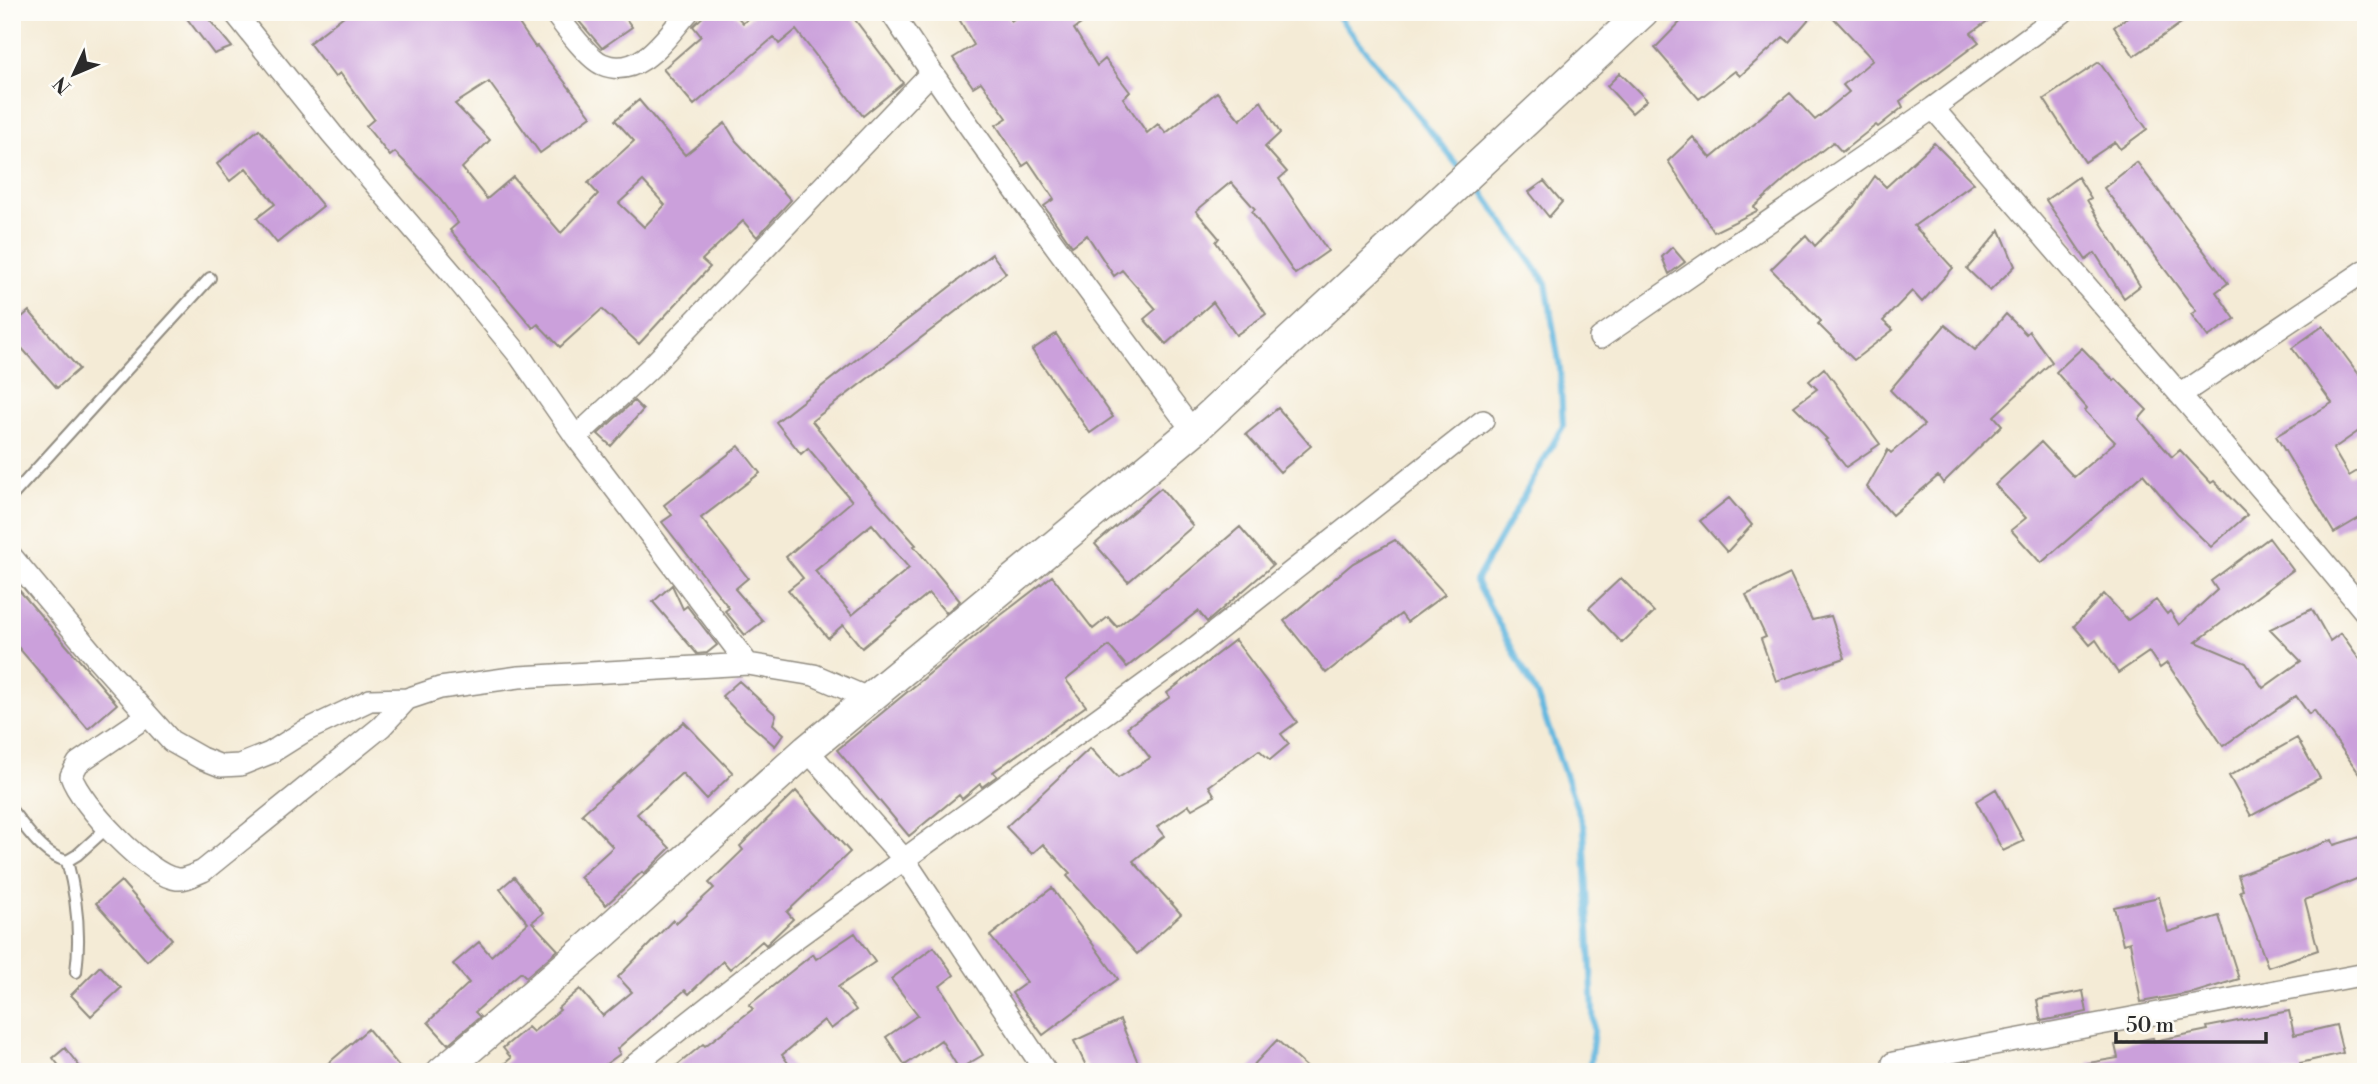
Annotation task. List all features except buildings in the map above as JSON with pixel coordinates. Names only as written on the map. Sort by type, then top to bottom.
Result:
[{"type":"street","points":[[234,12],[332,134],[455,276],[519,355],[576,437],[748,664]]},
{"type":"street","points":[[554,12],[600,64],[623,68],[650,55],[688,12]]},
{"type":"street","points":[[891,12],[931,73],[1193,431]]},
{"type":"street","points":[[442,1072],[602,935],[807,750],[1193,431],[1643,12]]},
{"type":"street","points":[[1600,338],[1933,108],[2063,12]]},
{"type":"street","points":[[576,437],[650,368],[931,73]]},
{"type":"street","points":[[1933,108],[2366,613]]},
{"type":"street","points":[[2180,395],[2366,270]]},
{"type":"street","points":[[626,1072],[793,940],[1191,652],[1482,421]]},
{"type":"street","points":[[12,557],[147,716],[172,741],[221,766],[240,765],[270,753],[306,731],[370,701],[407,699],[440,688],[519,677],[748,664],[814,676],[870,699]]},
{"type":"street","points":[[147,716],[78,763],[71,776],[75,789],[108,827],[159,874],[180,880],[203,871],[381,727],[407,699]]},
{"type":"street","points":[[807,750],[904,859],[1038,1069]]},
{"type":"street","points":[[1893,1062],[2366,974]]},
{"type":"lane","points":[[12,496],[210,278]]},
{"type":"lane","points":[[12,811],[40,845],[55,858],[67,861],[78,855],[108,827]]},
{"type":"lane","points":[[67,861],[75,890],[79,946],[76,972]]},
{"type":"waterway","points":[[1335,12],[1458,166]]},
{"type":"waterway","points":[[1482,192],[1546,283],[1560,369],[1563,426],[1476,581],[1537,695],[1584,828],[1594,1032],[1589,1072]]}]
